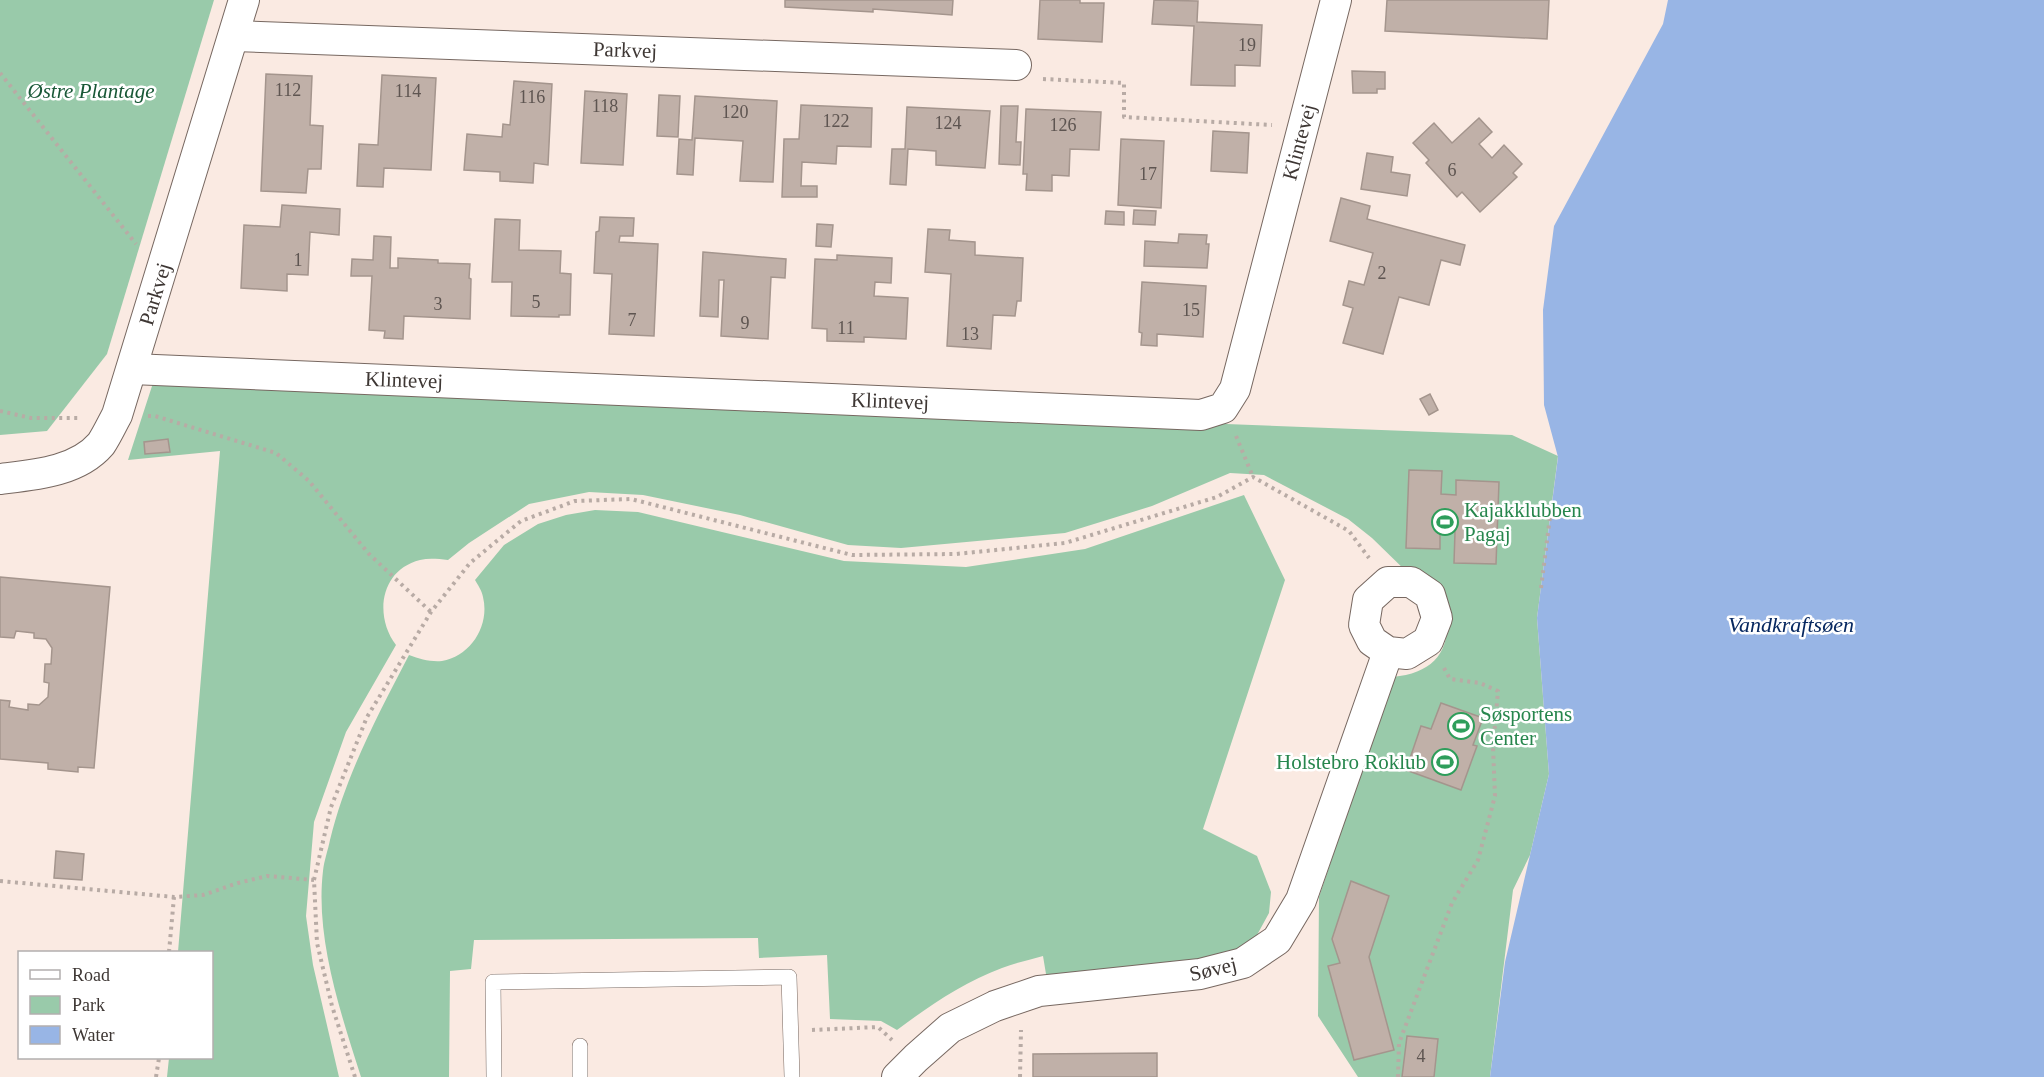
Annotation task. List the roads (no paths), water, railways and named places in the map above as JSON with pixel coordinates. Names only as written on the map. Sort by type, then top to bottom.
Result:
[{"type":"street","name":"Parkvej","points":[[0,479],[43,474],[75,463],[100,444],[117,415],[244,0]]},
{"type":"street","name":"Klintevej","points":[[132,369],[1201,415],[1223,408],[1235,389],[1336,0]]},
{"type":"street","name":"Parkvej","points":[[234,36],[1016,64]]},
{"type":"street","points":[[1388,582],[1411,582],[1430,595],[1437,618],[1428,641],[1407,654],[1388,652],[1372,641],[1364,625],[1368,600],[1388,582]]},
{"type":"street","name":"Søvej","points":[[906,1067],[950,1028],[995,1006],[1039,990],[1200,974],[1244,963],[1277,940],[1301,900],[1388,652]]},
{"type":"lane","points":[[494,1077],[493,982],[789,977],[792,1077]]},
{"type":"lane","points":[[580,1046],[580,1077]]},
{"type":"water","name":"Vandkraftsøen","points":[[1668,0],[2044,0],[2044,1077],[1490,1077],[1505,962],[1549,774],[1537,618],[1558,457],[1544,405],[1543,310],[1554,226],[1663,24]]},
{"type":"place","name":"Kajakklubben Pagaj","points":[[1445,522]]},
{"type":"place","name":"Søsportens Center","points":[[1461,726]]},
{"type":"place","name":"Holstebro Roklub","points":[[1445,762]]},
{"type":"park label","name":"Østre Plantage","points":[[91,91]]}]
